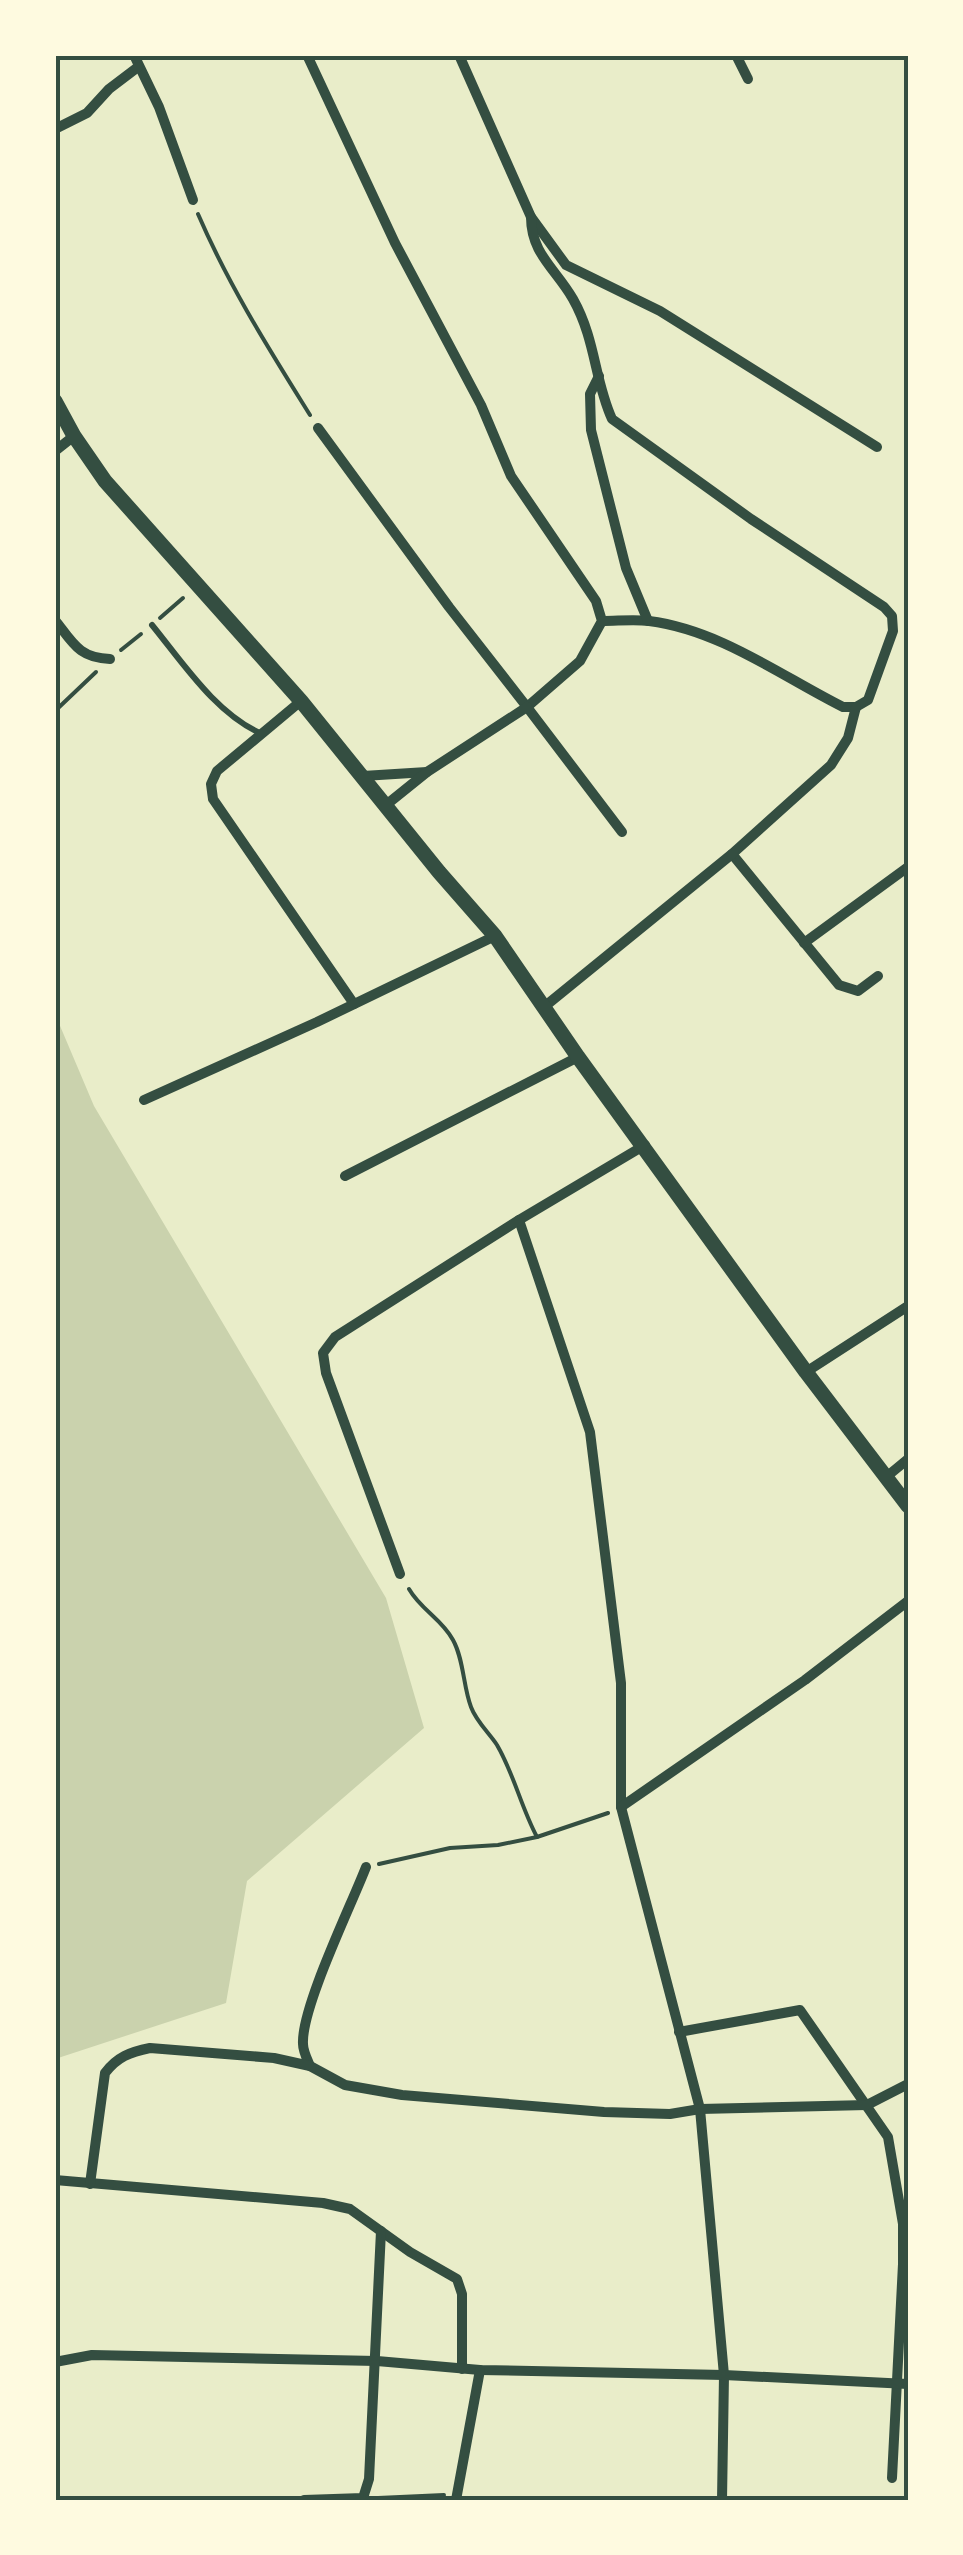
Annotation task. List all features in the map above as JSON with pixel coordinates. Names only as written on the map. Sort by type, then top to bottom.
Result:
[{"type":"street","points":[[307,55],[396,244],[481,405],[512,476],[581,577],[602,621],[580,660],[527,707],[427,772],[386,805]]},
{"type":"street","points":[[460,55],[531,217],[566,264],[660,311],[877,446]]},
{"type":"street","points":[[736,55],[748,79]]},
{"type":"street","points":[[55,129],[87,113],[136,61],[159,107],[192,200]]},
{"type":"street","points":[[531,217],[531,237],[544,262],[572,296],[592,340],[612,419],[892,616],[892,631],[868,700],[856,707],[843,707],[685,628],[648,621],[602,621]]},
{"type":"street","points":[[599,376],[590,394],[591,430],[626,568],[648,621]]},
{"type":"street","points":[[55,401],[74,436],[114,492],[301,701],[495,936],[806,1372],[908,1506]]},
{"type":"street","points":[[318,428],[622,832]]},
{"type":"street","points":[[55,451],[74,436]]},
{"type":"street","points":[[55,620],[79,651],[93,658],[110,659]]},
{"type":"street","points":[[301,701],[218,772],[211,784],[213,798],[354,1004]]},
{"type":"street","points":[[544,1006],[732,854],[832,766],[848,738],[856,707]]},
{"type":"street","points":[[363,776],[427,772]]},
{"type":"street","points":[[732,854],[839,986],[858,992],[878,976]]},
{"type":"street","points":[[804,943],[908,867]]},
{"type":"street","points":[[144,1100],[495,936]]},
{"type":"street","points":[[345,1176],[578,1057]]},
{"type":"street","points":[[400,1574],[326,1373],[323,1353],[334,1338],[644,1145]]},
{"type":"street","points":[[519,1220],[590,1432],[622,1683],[622,1807],[700,2109],[724,2376],[722,2500]]},
{"type":"street","points":[[806,1372],[908,1306]]},
{"type":"street","points":[[884,1478],[908,1459]]},
{"type":"street","points":[[622,1807],[805,1680],[908,1601]]},
{"type":"street","points":[[310,2066],[302,2048],[304,2032],[318,1986],[366,1867]]},
{"type":"street","points":[[680,2032],[800,2010],[888,2137],[903,2224],[903,2384],[892,2478]]},
{"type":"street","points":[[90,2184],[105,2074],[114,2062],[130,2052],[150,2048],[223,2052],[310,2066],[345,2085],[402,2095],[604,2112],[670,2114],[700,2109],[867,2106],[908,2084]]},
{"type":"street","points":[[55,2180],[350,2208],[457,2279],[462,2294],[462,2369]]},
{"type":"street","points":[[304,2500],[363,2498],[369,2479],[382,2231]]},
{"type":"street","points":[[55,2362],[92,2356],[377,2361],[480,2370],[903,2384]]},
{"type":"street","points":[[456,2497],[480,2370]]},
{"type":"lane","points":[[152,625],[202,686],[246,728],[262,734]]},
{"type":"path","points":[[192,200],[244,311],[318,428]]},
{"type":"path","points":[[55,711],[198,585]]},
{"type":"path","points":[[400,1574],[417,1604],[442,1622],[456,1645],[472,1710],[497,1745],[537,1837]]},
{"type":"path","points":[[366,1867],[450,1848],[498,1845],[537,1837],[590,1822],[622,1807]]},
{"type":"path","points":[[363,2498],[456,2497]]},
{"type":"green space","points":[[55,1014],[94,1106],[386,1598],[424,1728],[247,1881],[226,2003],[55,2059]]}]
